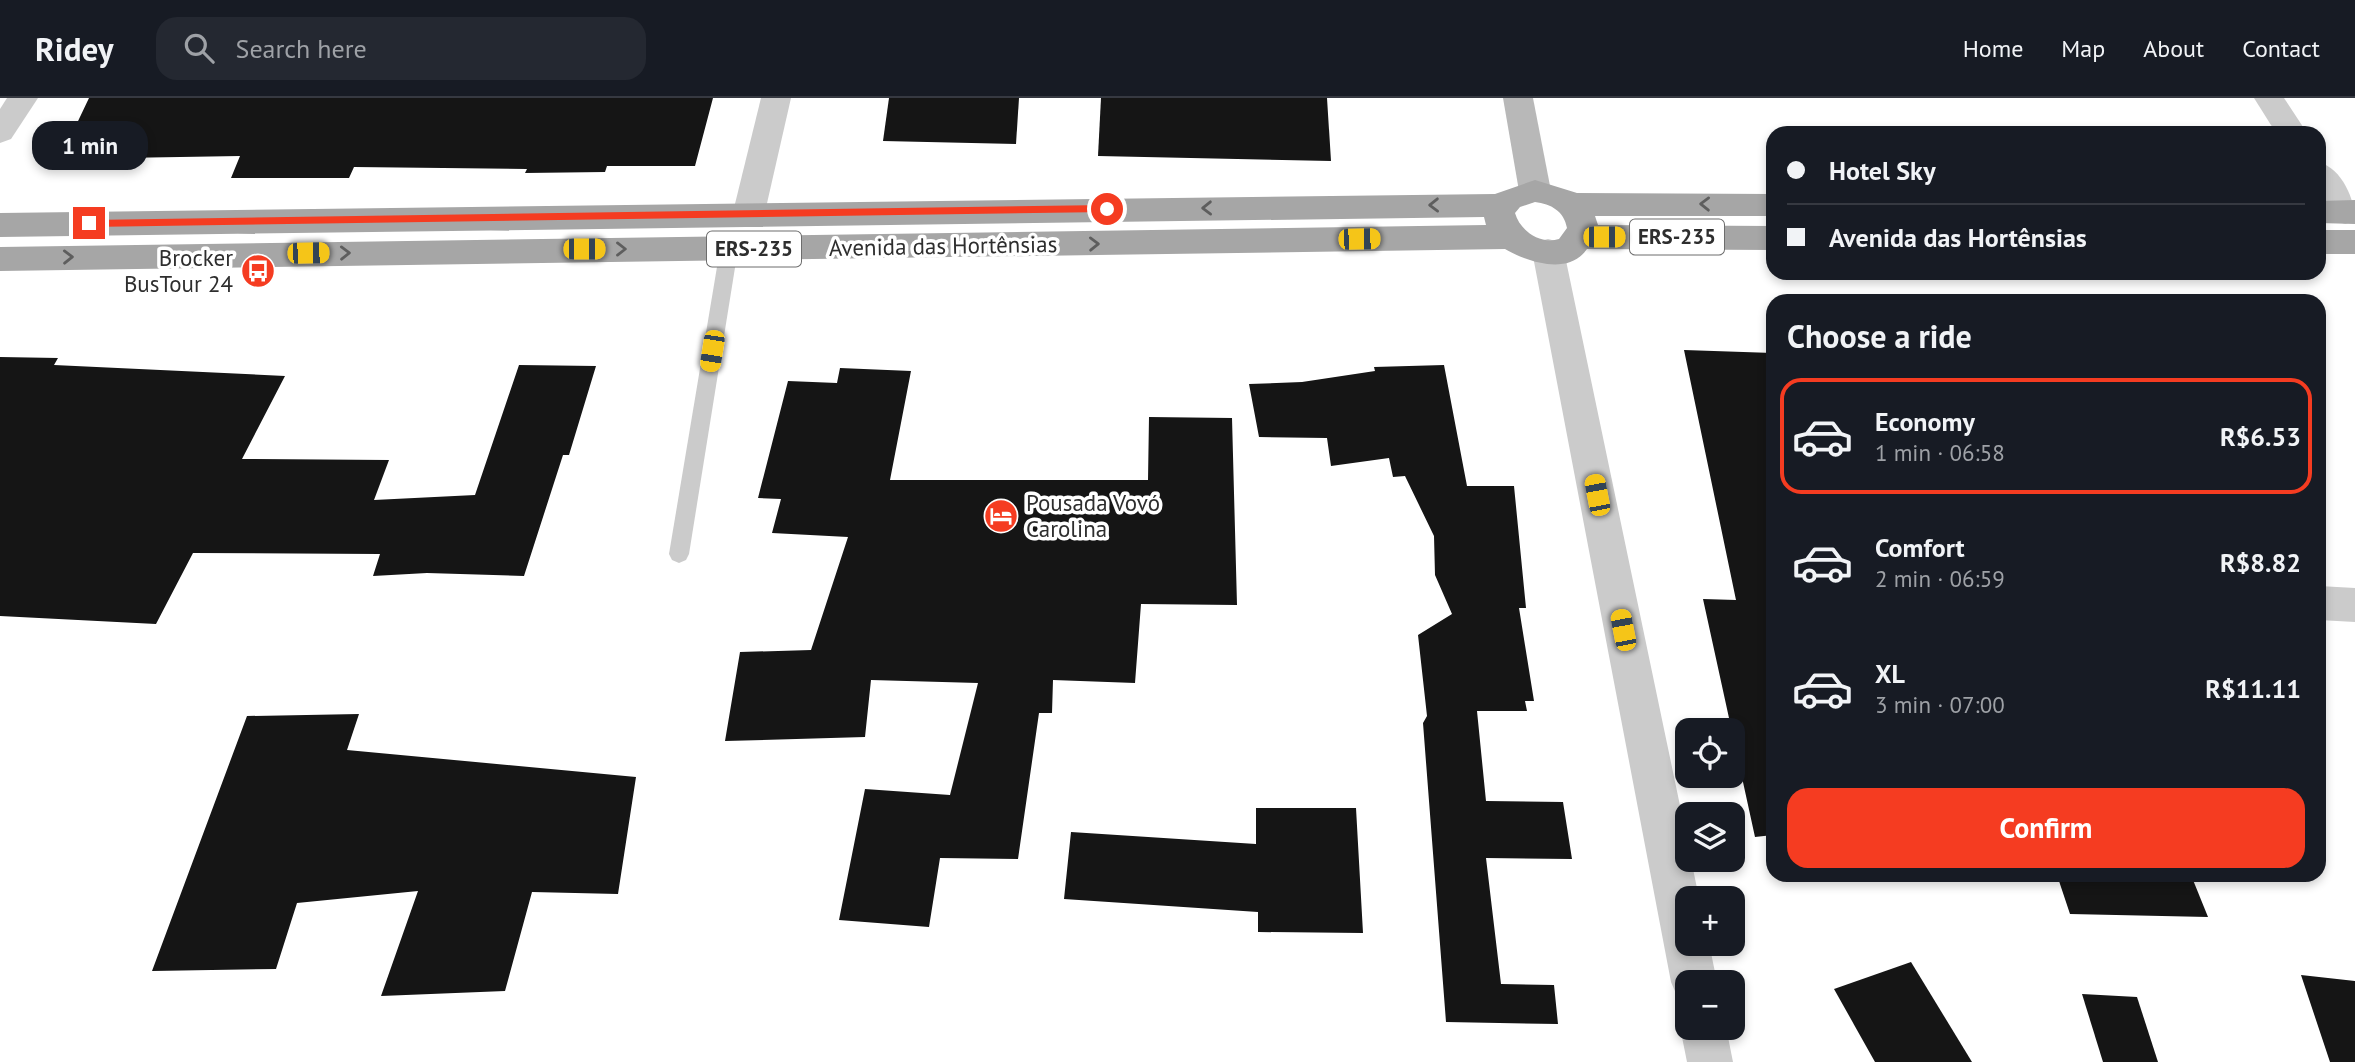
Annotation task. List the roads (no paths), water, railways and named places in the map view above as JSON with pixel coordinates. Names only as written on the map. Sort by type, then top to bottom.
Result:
[{"type":"main road","points":[[1521,192],[1549,192],[1572,204],[1582,220],[1564,244],[1533,250],[1509,237],[1499,221],[1502,205],[1521,192]]},
{"type":"main road","name":"ERS-235","points":[[1572,204],[1766,205]]},
{"type":"main road","name":"Avenida das Hortênsias","points":[[0,225],[749,212],[1502,205]]},
{"type":"main road","points":[[2326,236],[2343,220]]},
{"type":"main road","name":"Avenida das Hortênsias","points":[[0,259],[1509,237]]},
{"type":"main road","name":"ERS-235","points":[[1564,244],[1766,238]]},
{"type":"street","points":[[0,132],[23,98]]},
{"type":"street","points":[[749,212],[776,98]]},
{"type":"street","points":[[1518,98],[1535,191]]},
{"type":"street","points":[[2269,98],[2287,126]]},
{"type":"street","points":[[2326,187],[2343,220]]},
{"type":"street","points":[[1564,244],[1692,970]]},
{"type":"street","points":[[2326,603],[2355,605]]},
{"type":"street","points":[[1706,1040],[1710,1062]]},
{"type":"lane","points":[[679,554],[729,249]]},
{"type":"place","name":"Brocker BusTour 24","points":[[258,271]]},
{"type":"place","name":"Pousada Vovó Carolina","points":[[1001,516]]}]
